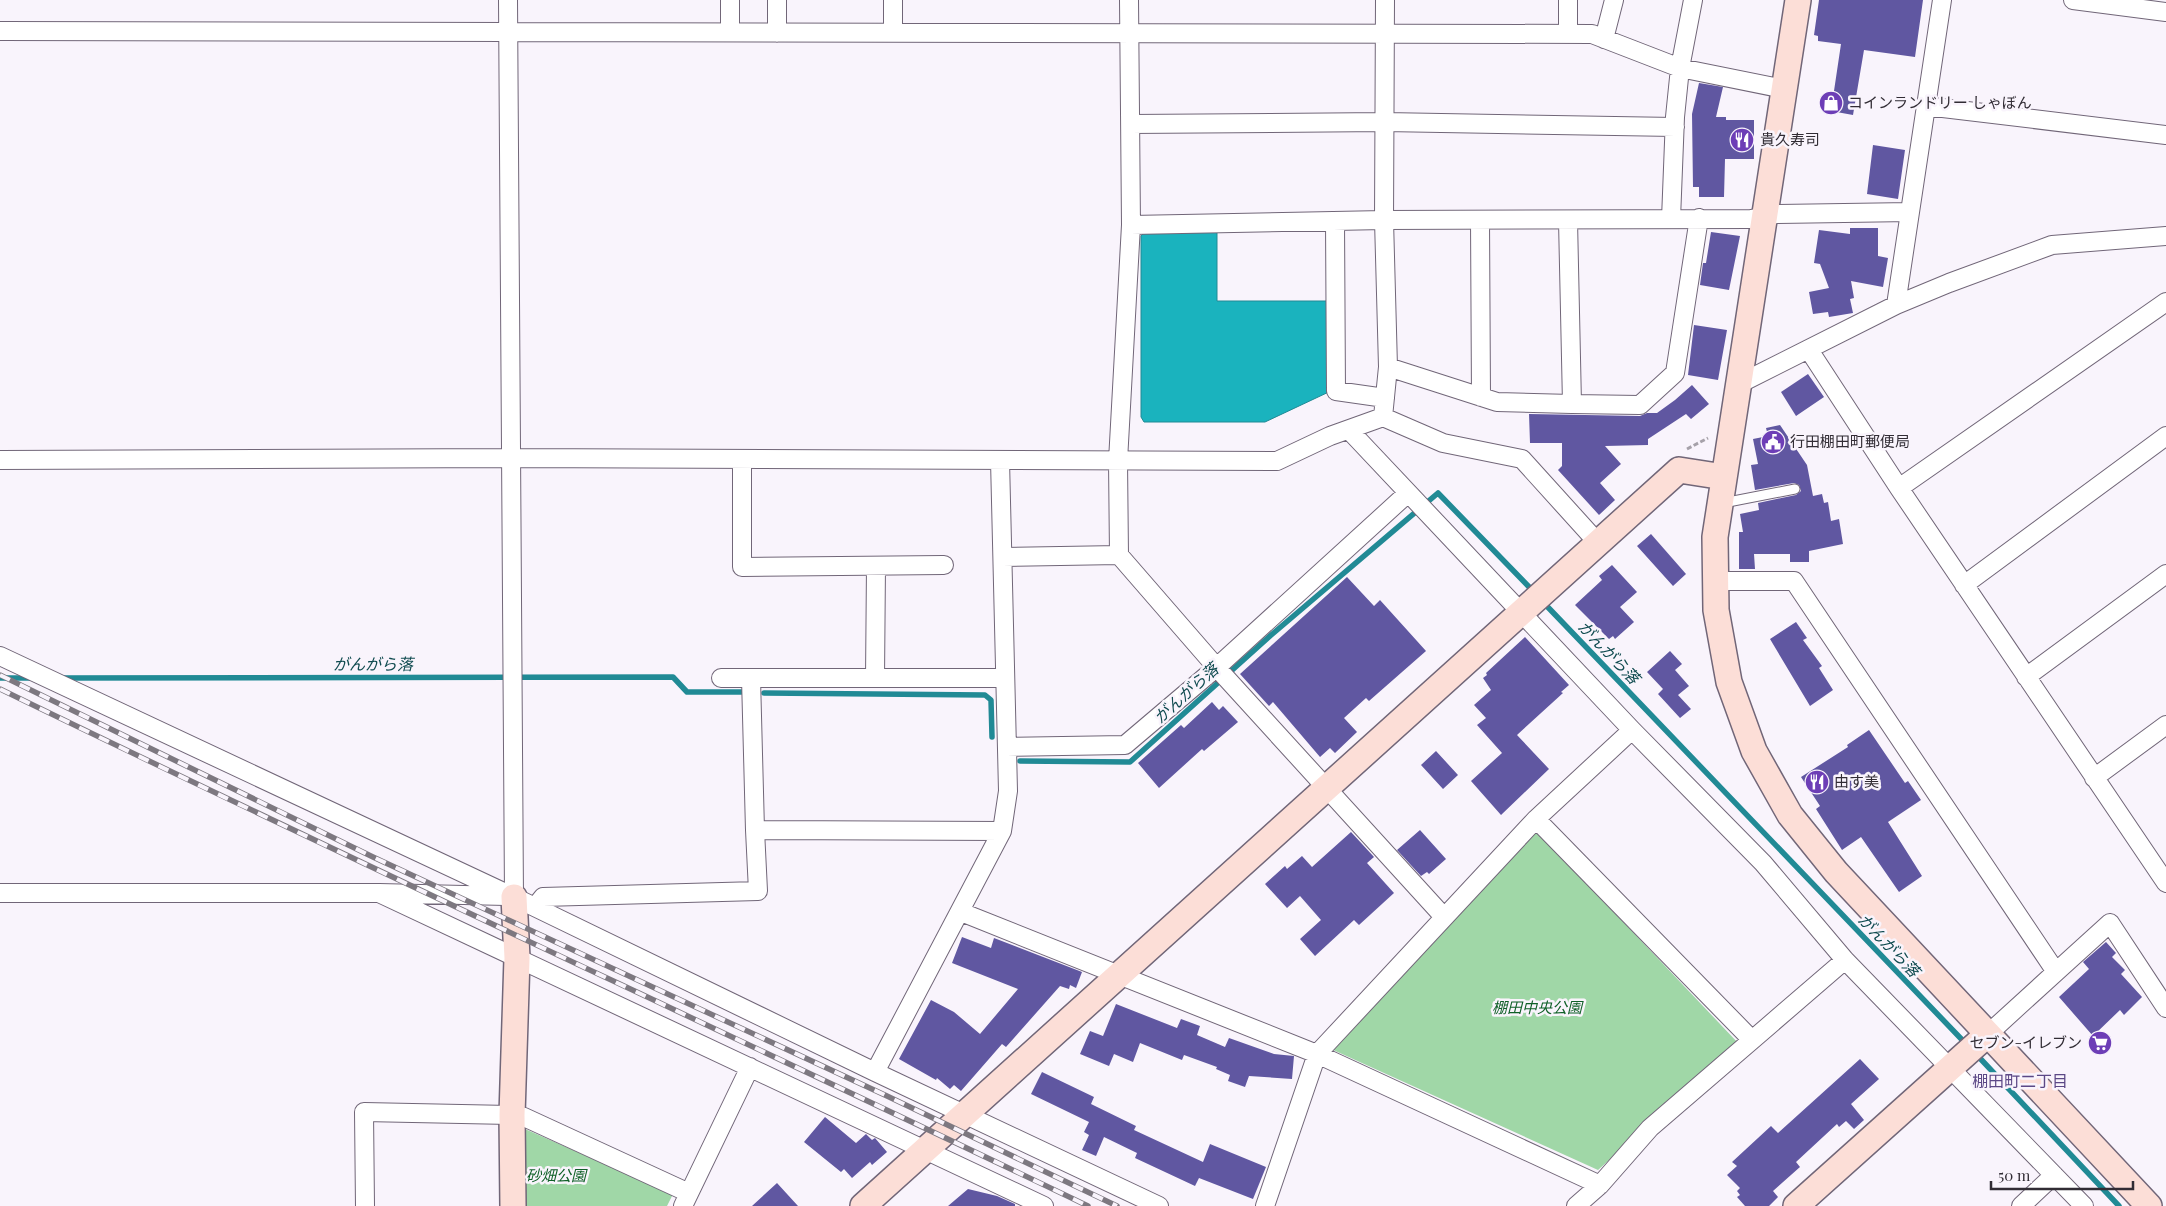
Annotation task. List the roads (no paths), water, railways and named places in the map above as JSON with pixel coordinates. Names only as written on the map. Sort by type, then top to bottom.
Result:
[{"type":"street","points":[[508,0],[511,458],[524,902],[517,958],[512,1114],[513,1206]]},
{"type":"street","points":[[730,0],[730,32]]},
{"type":"street","points":[[777,0],[777,32]]},
{"type":"street","points":[[893,0],[893,33]]},
{"type":"street","points":[[1129,0],[1131,225],[1118,461],[1120,555],[1217,668],[1444,917]]},
{"type":"street","points":[[1383,417],[1388,367],[1384,220],[1384,0]]},
{"type":"street","points":[[1568,0],[1568,34]]},
{"type":"street","points":[[1604,39],[1614,0]]},
{"type":"street","points":[[1671,218],[1680,68],[1693,0]]},
{"type":"street","points":[[1798,0],[1715,537],[1714,581],[1716,610],[1729,682],[1754,751],[1790,815],[1836,872],[2149,1206]]},
{"type":"street","points":[[1896,306],[1942,0]]},
{"type":"street","points":[[2073,0],[2166,12]]},
{"type":"street","points":[[0,31],[1385,32],[1592,34],[1680,68],[1784,89]]},
{"type":"street","points":[[1926,106],[2166,135]]},
{"type":"street","points":[[1130,124],[1385,122],[1675,127]]},
{"type":"street","points":[[1131,225],[1384,220],[1752,219],[1777,214],[1910,212]]},
{"type":"street","points":[[1388,367],[1497,402],[1640,404],[1675,372],[1699,218]]},
{"type":"street","points":[[1480,220],[1481,397]]},
{"type":"street","points":[[1568,220],[1572,404]]},
{"type":"street","points":[[1335,221],[1336,391],[1385,398]]},
{"type":"street","points":[[1739,384],[1896,306],[1949,283],[2052,245],[2166,236]]},
{"type":"street","points":[[1899,488],[2166,302]]},
{"type":"street","points":[[1809,350],[1899,488],[2094,778],[2164,875]]},
{"type":"street","points":[[0,460],[511,458],[1277,461],[1330,436],[1383,417],[1443,443],[1522,460],[1598,543]]},
{"type":"street","points":[[1349,430],[1408,493],[1532,603],[1632,730],[1763,863],[1846,960],[2084,1206]]},
{"type":"street","points":[[1964,585],[2166,436]]},
{"type":"street","points":[[742,459],[742,568],[944,565]]},
{"type":"street","points":[[875,1072],[1002,831],[1008,791],[1000,460]]},
{"type":"street","points":[[863,1206],[1679,470],[1722,491]]},
{"type":"street","points":[[1007,747],[1125,745],[1217,668],[1408,493]]},
{"type":"street","points":[[1003,558],[1120,555]]},
{"type":"street","points":[[875,678],[876,566]]},
{"type":"street","points":[[2026,677],[2166,574]]},
{"type":"street","points":[[1714,581],[1794,581],[2056,972]]},
{"type":"street","points":[[0,656],[524,902],[875,1072],[1159,1206]]},
{"type":"street","points":[[721,678],[1005,678]]},
{"type":"street","points":[[0,893],[379,893],[524,902],[543,897],[758,892],[751,678]]},
{"type":"street","points":[[2094,778],[2166,725]]},
{"type":"street","points":[[1265,1206],[1317,1054],[1536,819],[1632,730]]},
{"type":"street","points":[[1536,819],[1752,1040]]},
{"type":"street","points":[[755,830],[1002,831]]},
{"type":"street","points":[[379,893],[1044,1206]]},
{"type":"street","points":[[961,912],[1317,1054],[1600,1185]]},
{"type":"street","points":[[1796,1206],[2110,923],[2166,1008]]},
{"type":"street","points":[[1576,1206],[1600,1185],[1650,1128],[1846,960]]},
{"type":"street","points":[[365,1206],[364,1112],[512,1114],[524,1117],[686,1199],[750,1067]]},
{"type":"street","points":[[2021,1206],[2054,1175]]},
{"type":"lane","points":[[1722,491],[1795,489]]},
{"type":"water","points":[[1147,229],[1217,229],[1217,301],[1333,301],[1333,390],[1265,422],[1144,422],[1141,417],[1141,236]]},
{"type":"waterway","name":"がんがら落","points":[[1020,761],[1130,762],[1270,636],[1438,493],[1534,592]]},
{"type":"waterway","name":"がんがら落","points":[[1542,601],[1968,1046]]},
{"type":"waterway","name":"がんがら落","points":[[60,678],[673,677],[687,692],[741,692]]},
{"type":"waterway","name":"がんがら落","points":[[0,678],[33,678]]},
{"type":"waterway","name":"がんがら落","points":[[764,693],[985,695],[991,700],[992,737]]},
{"type":"waterway","name":"がんがら落","points":[[1976,1054],[2119,1206]]},
{"type":"railway","points":[[0,675],[373,857],[887,1096],[1117,1206]]},
{"type":"railway","points":[[0,689],[271,820],[1088,1206]]},
{"type":"place","name":"コインランドリー しゃぼん","points":[[1831,103]]},
{"type":"place","name":"貴久寿司","points":[[1742,140]]},
{"type":"place","name":"行田棚田町郵便局","points":[[1773,442]]},
{"type":"place","name":"由す美","points":[[1817,782]]},
{"type":"place","name":"セブン-イレブン","points":[[2100,1043]]},
{"type":"district","name":"棚田町二丁目","points":[[2020,1081]]},
{"type":"park label","name":"棚田中央公園","points":[[1537,1008]]},
{"type":"park label","name":"砂畑公園","points":[[556,1176]]}]
